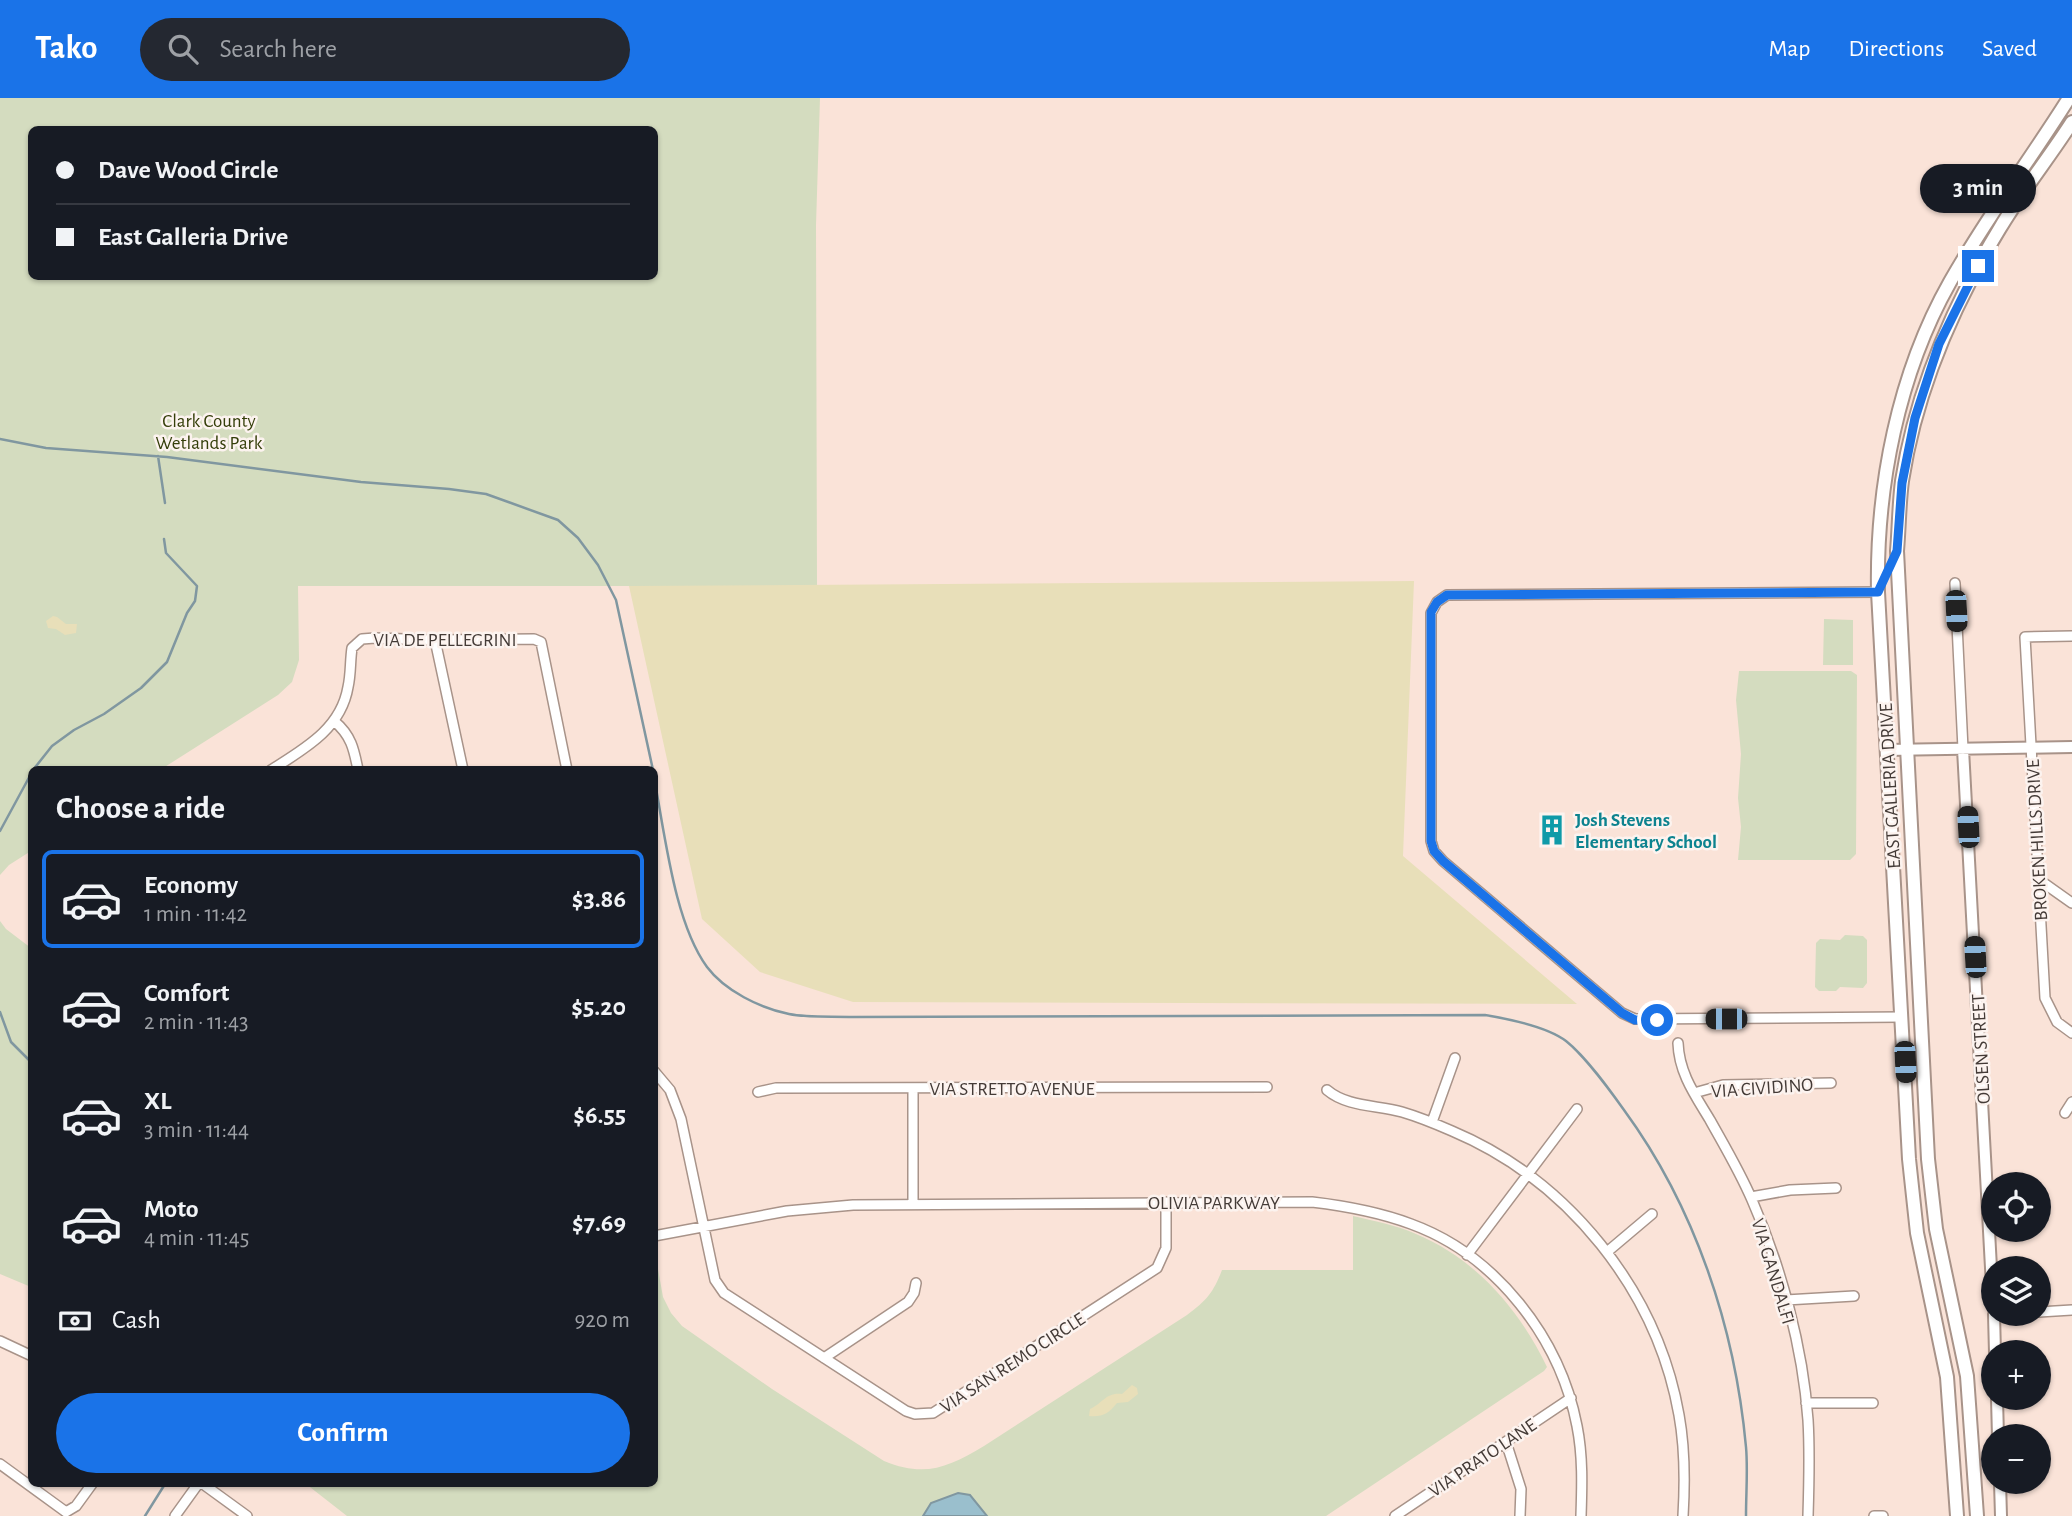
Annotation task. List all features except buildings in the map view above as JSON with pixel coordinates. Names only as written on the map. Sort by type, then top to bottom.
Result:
[{"type":"main road","name":"EAST GALLERIA DRIVE","points":[[1958,1516],[1947,1377],[1917,1233],[1909,1159],[1878,592],[1880,518],[1888,461],[1902,401],[1922,344],[1948,285],[1982,228],[2069,98]]},
{"type":"main road","name":"EAST GALLERIA DRIVE","points":[[1977,1516],[1967,1376],[1936,1229],[1926,1134],[1916,886],[1897,551],[1905,470],[1915,418],[1939,344],[1966,286],[2001,226],[2072,122]]},
{"type":"main road","points":[[1878,592],[1897,551]]},
{"type":"main road","points":[[1902,1017],[1913,1028],[1919,1121],[1926,1134]]},
{"type":"street","name":"OLSEN STREET","points":[[1955,583],[1990,1256]]},
{"type":"street","points":[[1878,592],[1447,595],[1437,602],[1431,612],[1431,841],[1434,851],[1443,861],[1622,1013],[1635,1020],[1902,1017]]},
{"type":"street","name":"BROKEN HILLS DRIVE","points":[[2072,636],[2025,637],[2045,998],[2057,1022],[2072,1033]]},
{"type":"street","name":"VIA DE PELLEGRINI","points":[[334,721],[344,704],[348,688],[352,648],[362,639],[534,639],[541,642],[565,766]]},
{"type":"street","points":[[435,640],[462,766]]},
{"type":"street","points":[[277,766],[307,747],[334,721],[352,741],[357,766]]},
{"type":"street","points":[[1887,750],[2072,747]]},
{"type":"street","points":[[2038,879],[2072,903]]},
{"type":"street","name":"VIA GANDALFI","points":[[1678,1043],[1679,1059],[1694,1093],[1751,1197],[1768,1238],[1786,1300],[1806,1403],[1808,1516]]},
{"type":"street","points":[[1432,1122],[1455,1058]]},
{"type":"street","name":"VIA SAN REMO CIRCLE","points":[[658,1076],[677,1104],[715,1280],[724,1293],[906,1411],[915,1414],[933,1413],[1157,1268],[1166,1248],[1166,1202]]},
{"type":"street","name":"VIA CIVIDINO","points":[[1694,1093],[1723,1085],[1831,1083]]},
{"type":"street","name":"VIA STRETTO AVENUE","points":[[758,1092],[776,1088],[1266,1087]]},
{"type":"street","points":[[913,1088],[913,1204]]},
{"type":"street","points":[[1327,1090],[1337,1099],[1400,1112],[1432,1122],[1475,1141],[1557,1197],[1607,1252],[1630,1284],[1661,1344],[1679,1415],[1685,1480],[1683,1516]]},
{"type":"street","points":[[2065,1113],[2072,1102]]},
{"type":"street","points":[[1467,1255],[1577,1108]]},
{"type":"street","points":[[1751,1197],[1790,1190],[1836,1188]]},
{"type":"street","name":"OLIVIA PARKWAY","points":[[658,1235],[813,1208],[913,1204],[1312,1202],[1339,1205],[1411,1224],[1467,1255],[1496,1278],[1531,1318],[1555,1359],[1571,1398],[1577,1427],[1582,1462],[1581,1516]]},
{"type":"street","points":[[1607,1252],[1652,1214]]},
{"type":"street","points":[[824,1358],[908,1303],[916,1283]]},
{"type":"street","points":[[1786,1300],[1854,1296]]},
{"type":"street","points":[[2051,1312],[2072,1311]]},
{"type":"street","points":[[0,1342],[28,1354]]},
{"type":"street","name":"VIA PRATO LANE","points":[[1395,1516],[1571,1398]]},
{"type":"street","points":[[1806,1403],[1873,1403]]},
{"type":"street","points":[[1506,1442],[1521,1489],[1520,1516]]},
{"type":"street","points":[[0,1464],[28,1485]]},
{"type":"street","points":[[31,1487],[66,1513],[76,1506],[90,1487]]},
{"type":"street","points":[[174,1516],[198,1487]]},
{"type":"street","points":[[205,1487],[247,1516]]},
{"type":"street","points":[[2000,1494],[2001,1516]]},
{"type":"street","points":[[1874,1516],[1883,1516]]},
{"type":"green space","name":"Clark County Wetlands Park","points":[[0,98],[820,98],[816,225],[817,586],[298,586],[299,660],[292,682],[278,695],[166,766],[28,766],[28,853],[9,865],[0,875]]},
{"type":"green space","points":[[1824,619],[1853,620],[1853,665],[1823,665]]},
{"type":"green space","points":[[1739,671],[1851,671],[1857,675],[1856,854],[1850,860],[1738,860],[1741,754],[1736,700]]},
{"type":"green space","points":[[0,921],[28,946],[28,1286],[0,1274]]},
{"type":"green space","points":[[1845,935],[1863,936],[1867,940],[1867,983],[1863,988],[1840,987],[1836,991],[1819,991],[1815,987],[1816,943],[1820,939],[1840,940]]},
{"type":"green space","points":[[1353,1216],[1408,1231],[1438,1245],[1458,1257],[1494,1288],[1523,1325],[1547,1367],[1326,1516],[347,1516],[310,1487],[658,1487],[658,1269],[663,1297],[682,1326],[772,1389],[884,1461],[912,1469],[936,1468],[959,1460],[984,1446],[1187,1315],[1209,1296],[1222,1270],[1353,1270]]},
{"type":"sand","points":[[1414,581],[1403,856],[1577,1004],[853,1002],[760,972],[702,919],[629,586]]},
{"type":"sand","points":[[53,616],[66,624],[77,624],[76,633],[65,635],[56,629],[48,628],[46,621]]},
{"type":"sand","points":[[1132,1385],[1137,1388],[1138,1394],[1128,1402],[1117,1403],[1102,1415],[1089,1416],[1090,1409],[1108,1397],[1122,1394]]},
{"type":"water","points":[[958,1493],[970,1495],[987,1516],[923,1516],[931,1503]]},
{"type":"waterway","points":[[0,439],[46,448],[167,457],[361,482],[486,494],[558,520],[578,538],[598,565],[616,600],[652,766]]},
{"type":"waterway","points":[[158,456],[165,503]]},
{"type":"waterway","points":[[36,766],[52,746],[141,688],[167,662],[187,613],[195,601],[197,586],[166,553],[164,539]]},
{"type":"waterway","points":[[0,831],[28,779]]},
{"type":"waterway","points":[[658,800],[672,876],[686,926],[707,967],[733,991],[755,1003],[789,1014],[853,1017],[1485,1015],[1538,1027],[1566,1041],[1604,1083],[1649,1147],[1691,1228],[1708,1270],[1721,1313],[1741,1402],[1747,1455],[1746,1516]]},
{"type":"waterway","points":[[0,1012],[11,1042],[28,1059]]},
{"type":"waterway","points":[[145,1516],[163,1487]]},
{"type":"place","name":"Josh Stevens Elementary School","points":[[1552,830]]},
{"type":"route","points":[[1657,1020],[1635,1020],[1622,1013],[1434,851],[1431,841],[1431,612],[1437,602],[1447,595],[1878,592],[1897,551],[1902,483],[1915,418],[1939,344],[1978,266]]}]
